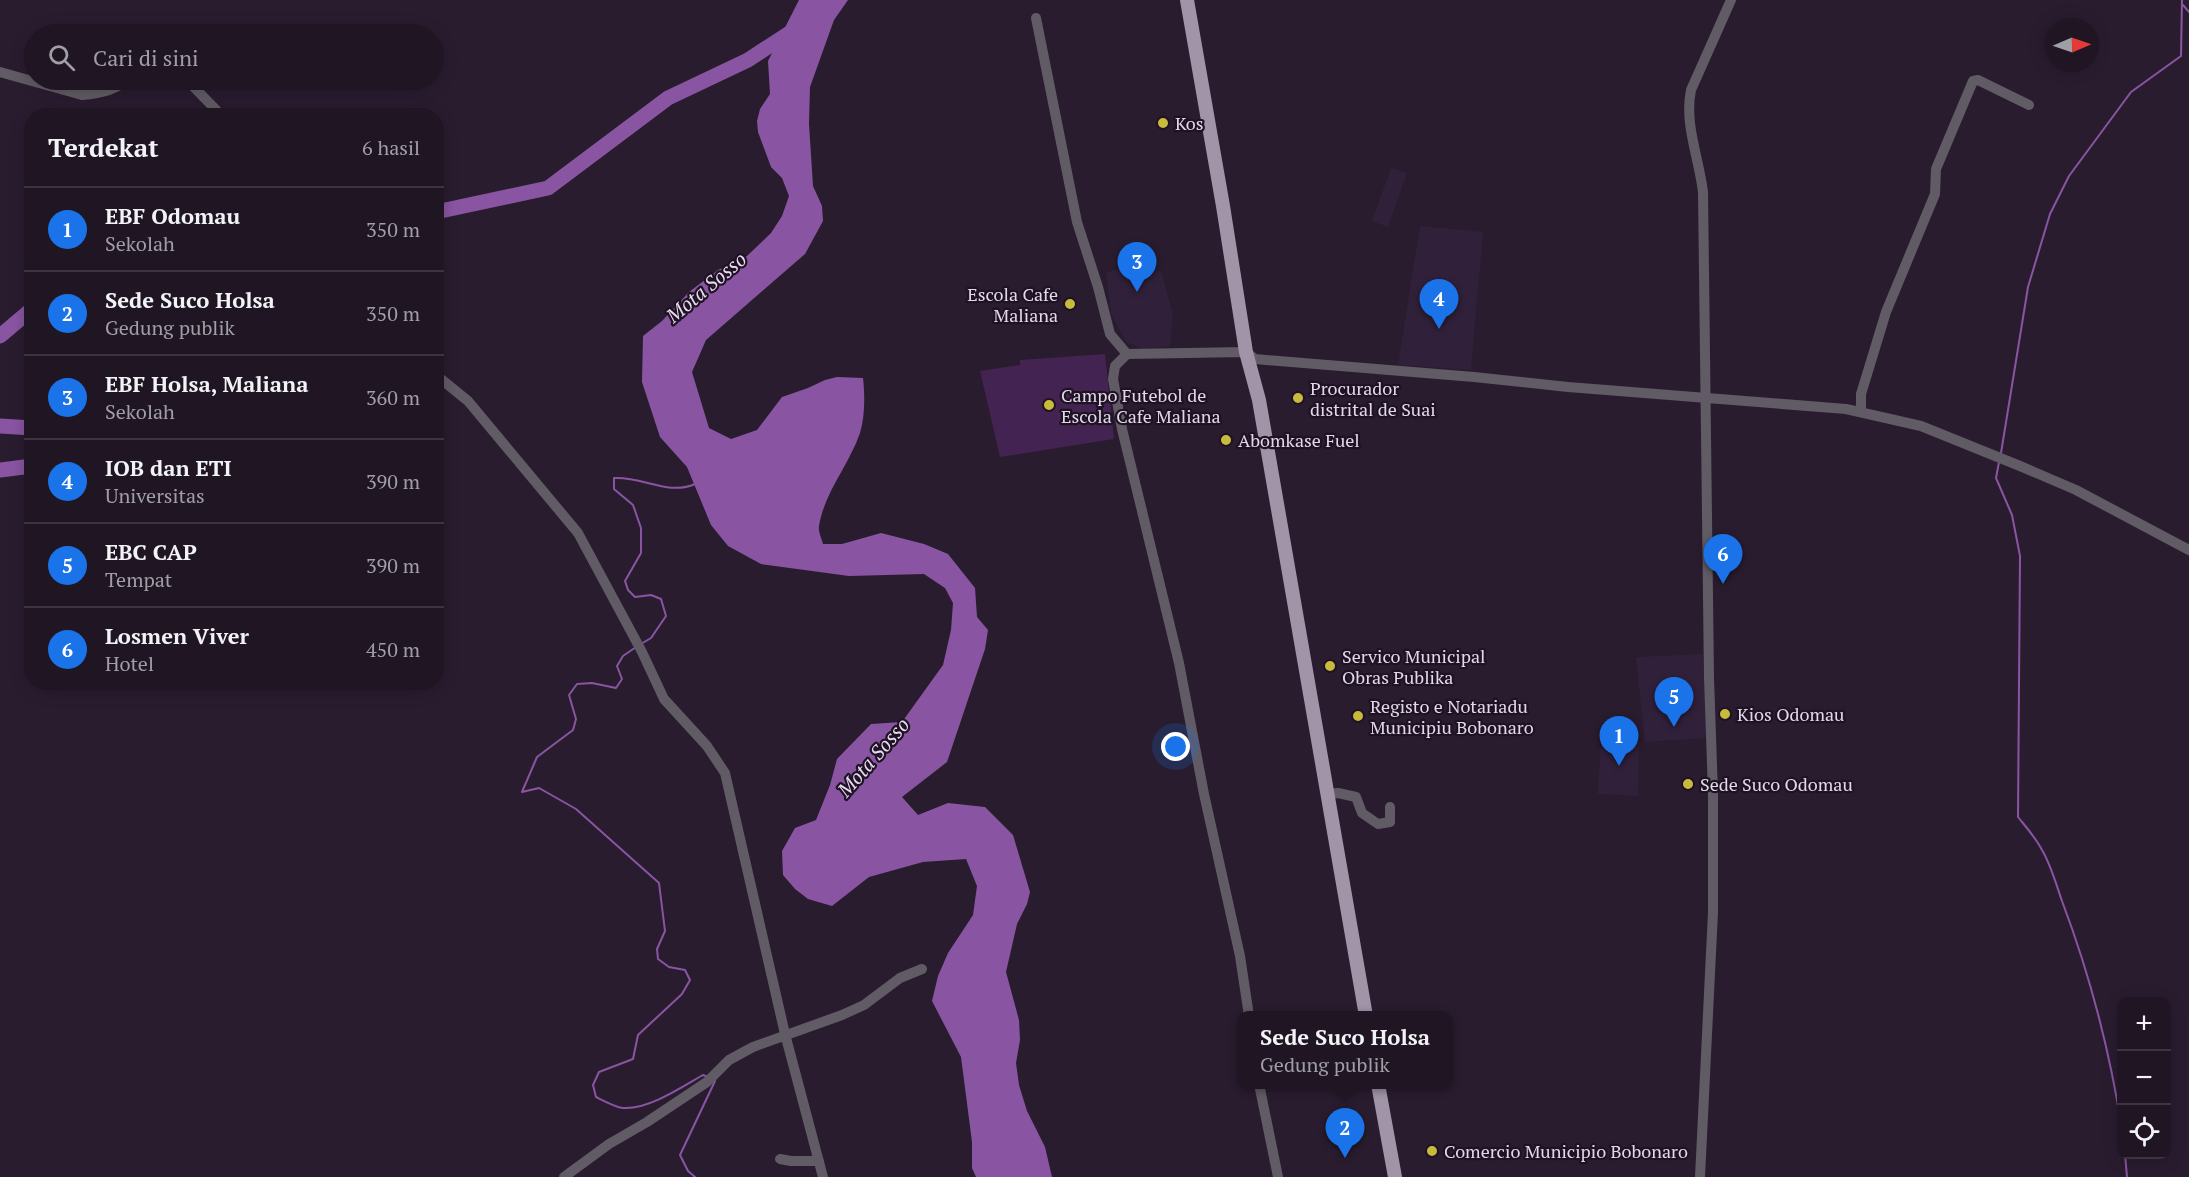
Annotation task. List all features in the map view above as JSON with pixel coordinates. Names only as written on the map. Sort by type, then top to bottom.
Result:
[{"type":"main road","points":[[1187,0],[1220,184],[1246,352],[1258,400],[1365,1011]]},
{"type":"main road","points":[[1379,1089],[1395,1177]]},
{"type":"street","points":[[1700,1177],[1713,912],[1713,793],[1709,678],[1703,192],[1693,147],[1689,101],[1691,90],[1731,0]]},
{"type":"street","points":[[1036,18],[1077,222],[1110,334],[1127,354]]},
{"type":"street","points":[[0,72],[24,79]]},
{"type":"street","points":[[1861,412],[1860,394],[1886,312],[1935,194],[1936,169],[1973,81],[1978,80],[2030,105]]},
{"type":"street","points":[[64,90],[82,95],[108,90]]},
{"type":"street","points":[[197,90],[214,108]]},
{"type":"street","points":[[1248,1011],[1240,956],[1204,794],[1179,663],[1122,429],[1113,380],[1115,366],[1127,354],[1246,352],[1255,359],[1846,409],[1921,426],[2020,466],[2076,490],[2189,550]]},
{"type":"street","points":[[444,382],[468,401],[578,533],[642,652],[664,699],[707,746],[724,773],[785,1034],[823,1177]]},
{"type":"street","points":[[1327,794],[1338,792],[1356,797],[1362,813],[1378,824],[1390,822],[1390,807]]},
{"type":"street","points":[[564,1177],[609,1143],[647,1122],[712,1079],[729,1060],[753,1047],[864,1005],[900,978],[922,969]]},
{"type":"street","points":[[1260,1089],[1278,1177]]},
{"type":"street","points":[[780,1159],[819,1161]]},
{"type":"shaded area","points":[[1391,168],[1407,173],[1388,227],[1372,221]]},
{"type":"shaded area","points":[[1420,226],[1483,232],[1471,370],[1398,365]]},
{"type":"shaded area","points":[[1133,267],[1161,271],[1173,314],[1170,346],[1144,349],[1126,342],[1111,313],[1106,272]]},
{"type":"shaded area","name":"Campo Futebol de Escola Cafe Maliana","points":[[1105,354],[1114,439],[1000,457],[980,371],[1020,365],[1020,360]]},
{"type":"shaded area","points":[[1703,654],[1706,738],[1645,742],[1636,657]]},
{"type":"shaded area","points":[[1601,739],[1639,739],[1638,796],[1598,794]]},
{"type":"water","name":"Mota Sosso","points":[[799,0],[848,0],[834,20],[810,87],[809,124],[813,186],[822,206],[823,221],[805,254],[706,340],[692,372],[709,428],[731,439],[757,430],[782,397],[837,377],[863,378],[862,426],[822,514],[819,528],[823,544],[842,544],[881,533],[924,544],[948,554],[975,588],[977,617],[988,630],[985,649],[947,762],[902,797],[918,815],[948,803],[985,807],[1013,835],[1030,892],[1017,924],[1006,972],[1019,1020],[1020,1040],[1016,1063],[1019,1085],[1027,1111],[1045,1147],[1052,1177],[976,1177],[972,1168],[972,1142],[961,1057],[932,1001],[938,976],[948,953],[973,915],[977,886],[966,859],[923,862],[869,877],[832,906],[808,899],[783,875],[782,851],[795,828],[816,820],[830,785],[837,759],[871,724],[902,722],[943,665],[951,630],[953,603],[945,588],[924,574],[849,576],[761,564],[728,546],[711,525],[687,467],[660,437],[642,382],[643,336],[662,321],[689,292],[718,270],[747,256],[771,233],[782,216],[789,196],[782,178],[771,167],[758,132],[757,121],[760,109],[770,94],[768,61]]},
{"type":"waterway","points":[[2001,453],[2028,287],[2050,214],[2069,176],[2131,92],[2181,56],[2182,0]]},
{"type":"waterway","points":[[2183,5],[2189,12]]},
{"type":"waterway","points":[[444,210],[548,188],[668,98],[748,60],[794,30]]},
{"type":"waterway","points":[[0,336],[24,316]]},
{"type":"waterway","points":[[0,426],[24,428]]},
{"type":"waterway","points":[[1999,462],[1996,478],[2012,515],[2020,556],[2018,817],[2037,841],[2048,862],[2082,957],[2112,1072],[2118,1105]]},
{"type":"waterway","points":[[0,470],[24,467]]},
{"type":"waterway","points":[[641,644],[651,638],[666,616],[661,599],[651,595],[635,597],[628,590],[625,581],[641,553],[641,528],[633,505],[614,489],[614,478],[675,488],[695,484]]},
{"type":"waterway","points":[[636,647],[623,656],[617,666],[622,679],[616,688],[592,683],[577,684],[569,695],[576,719],[573,730],[537,757],[522,792],[539,788],[576,809],[659,883],[665,931],[657,949],[658,959],[669,967],[685,970],[690,980],[682,994],[638,1035],[633,1059],[599,1072],[593,1085],[596,1097],[623,1108],[633,1108],[654,1102],[703,1075],[708,1077]]},
{"type":"waterway","points":[[695,1177],[688,1171],[680,1155],[715,1081],[713,1080]]},
{"type":"waterway","points":[[2125,1159],[2127,1177]]},
{"type":"place","name":"Kos","points":[[1163,123]]},
{"type":"place","name":"EBF Holsa, Maliana","points":[[1137,292]]},
{"type":"place","name":"Escola Cafe Maliana","points":[[1070,304]]},
{"type":"place","name":"IOB dan ETI","points":[[1439,329]]},
{"type":"place","name":"Procurador distrital de Suai","points":[[1298,398]]},
{"type":"place","name":"Campo Futebol de Escola Cafe Maliana","points":[[1049,405]]},
{"type":"place","name":"Abomkase Fuel","points":[[1226,440]]},
{"type":"place","name":"Losmen Viver","points":[[1723,584]]},
{"type":"place","name":"Servico Municipal Obras Publika","points":[[1330,666]]},
{"type":"place","name":"Kios Odomau","points":[[1725,714]]},
{"type":"place","name":"Registo e Notariadu Municipiu Bobonaro","points":[[1358,716]]},
{"type":"place","name":"EBC CAP","points":[[1674,727]]},
{"type":"place","name":"EBF Odomau","points":[[1619,766]]},
{"type":"place","name":"Sede Suco Odomau","points":[[1688,784]]},
{"type":"place","name":"Comercio Municipio Bobonaro","points":[[1432,1151]]},
{"type":"place","name":"Sede Suco Holsa","points":[[1345,1158]]}]
